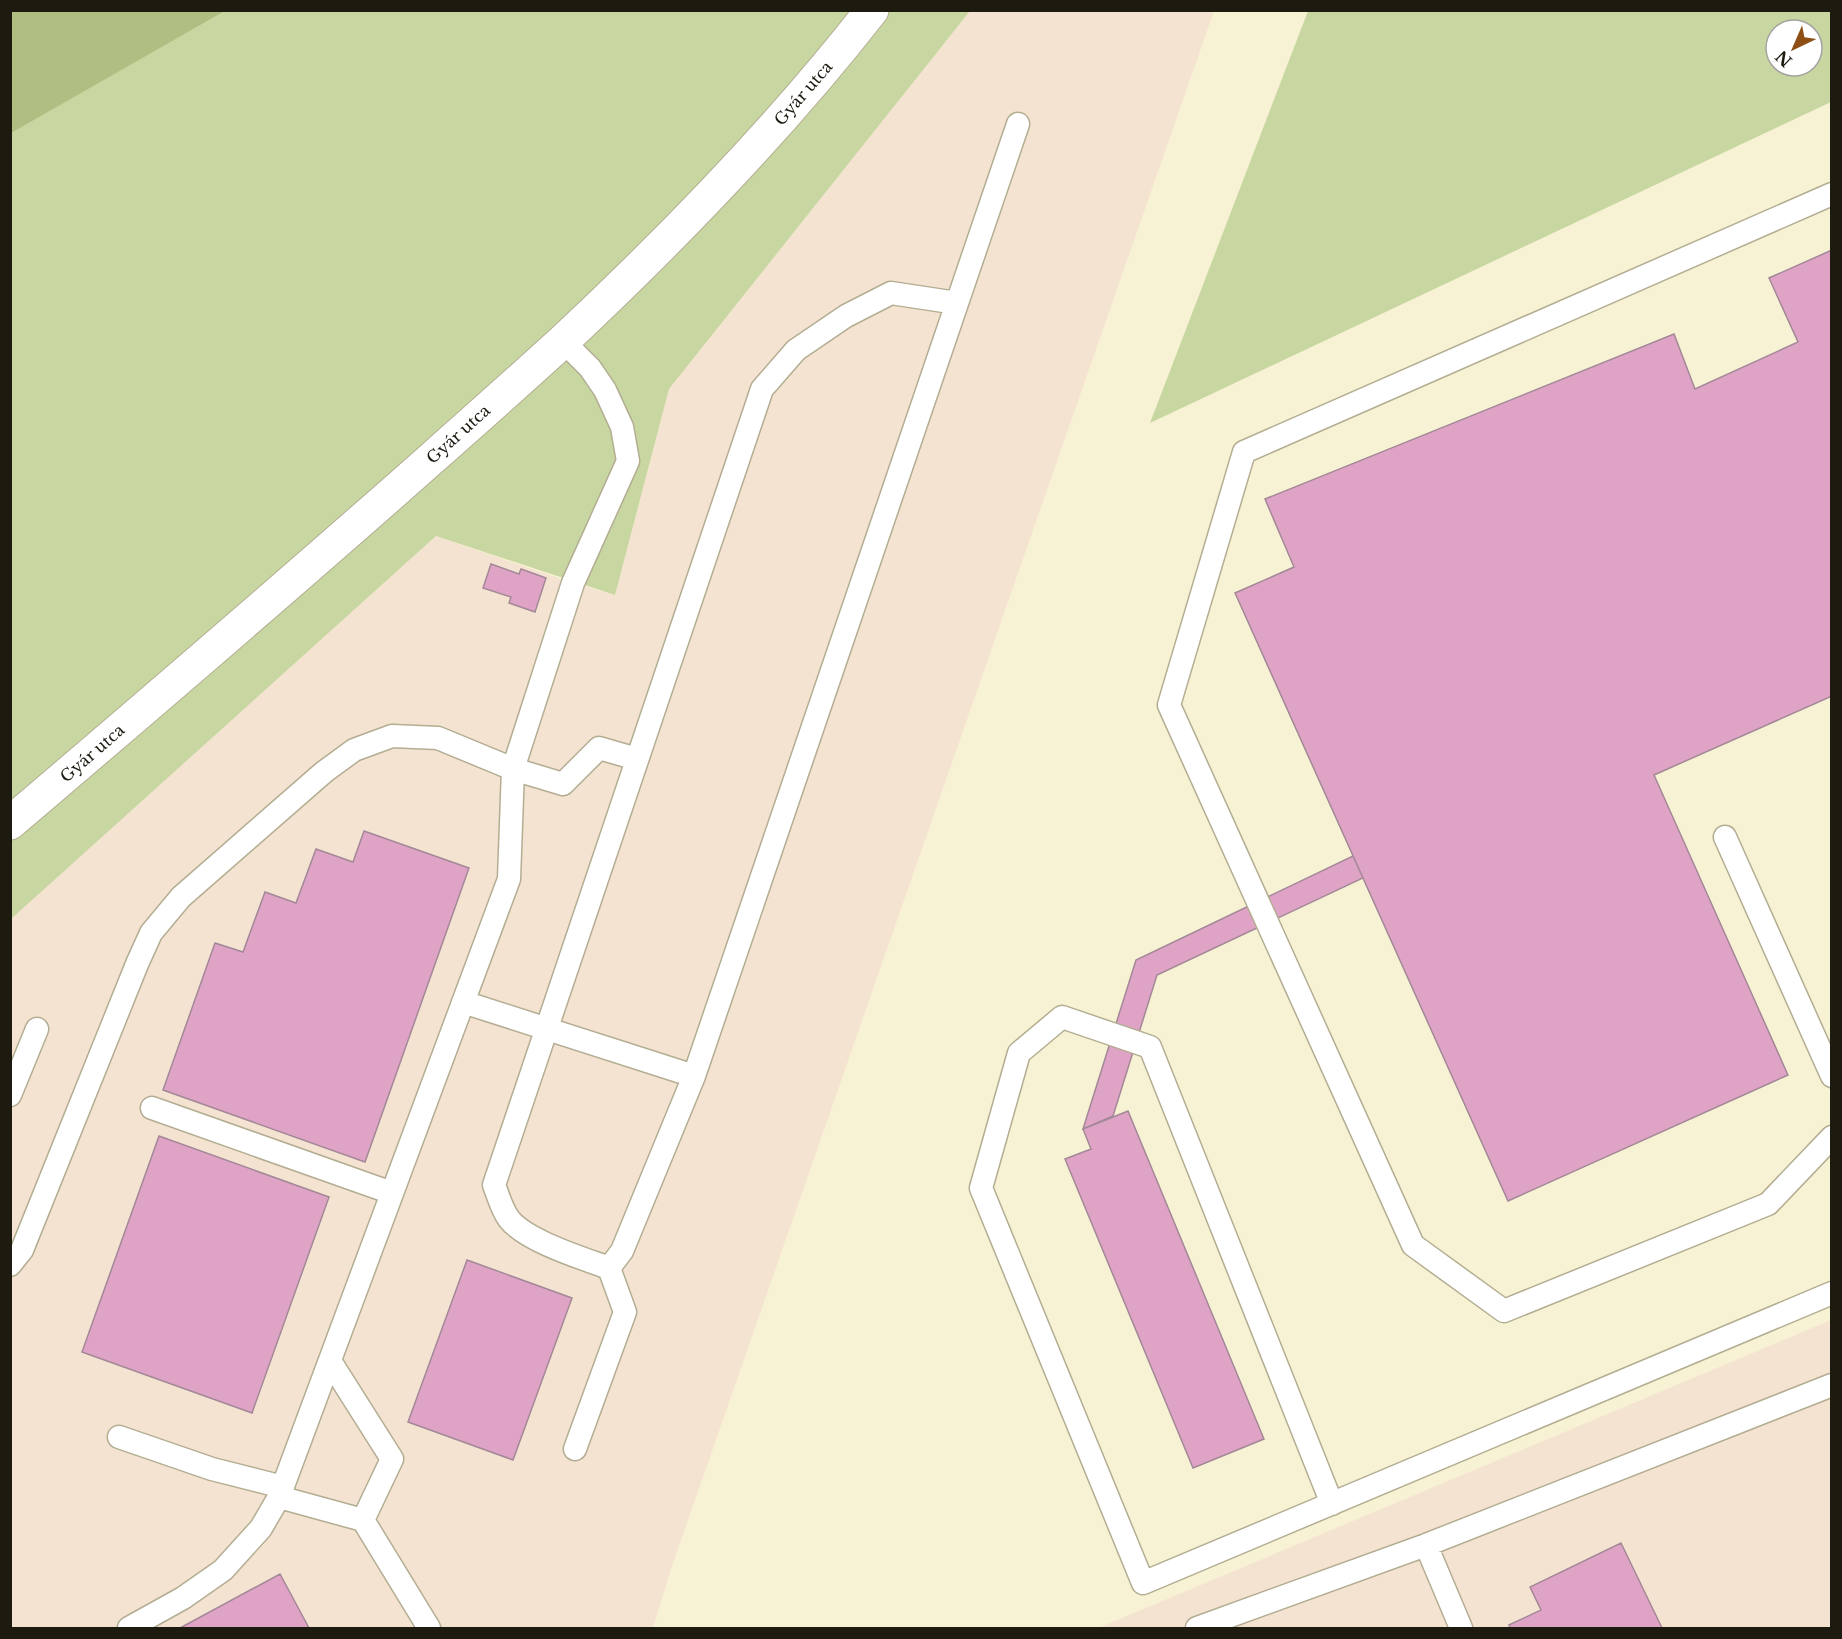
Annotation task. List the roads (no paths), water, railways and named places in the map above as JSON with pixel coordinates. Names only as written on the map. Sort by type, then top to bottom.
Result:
[{"type":"main road","name":"Gyár utca","points":[[10,823],[306,570],[563,341],[750,153],[844,46],[872,10]]},
{"type":"lane","points":[[609,1268],[622,1251],[694,1076],[1018,124]]},
{"type":"lane","points":[[1832,194],[1244,452],[1169,705],[1413,1245],[1504,1311],[1768,1204],[1832,1137]]},
{"type":"lane","points":[[575,1449],[626,1312],[609,1268],[532,1237],[508,1218],[494,1185],[546,1029],[762,389],[796,350],[846,316],[891,293],[957,303]]},
{"type":"lane","points":[[129,1629],[183,1598],[223,1570],[261,1528],[281,1492],[509,879],[513,769],[573,583],[628,461],[622,427],[605,390],[590,368],[563,341]]},
{"type":"lane","points":[[10,1265],[22,1250],[151,933],[181,897],[324,772],[354,750],[392,736],[438,738],[513,769],[563,784],[599,748],[637,759]]},
{"type":"lane","points":[[1725,837],[1832,1076]]},
{"type":"lane","points":[[463,1002],[694,1076]]},
{"type":"lane","points":[[1332,1503],[1150,1047],[1062,1017],[1019,1053],[981,1188],[1143,1583],[1832,1293]]},
{"type":"lane","points":[[10,1095],[37,1029]]},
{"type":"lane","points":[[152,1108],[392,1193]]},
{"type":"lane","points":[[330,1361],[392,1459],[363,1520]]},
{"type":"lane","points":[[1197,1629],[1426,1545],[1832,1385]]},
{"type":"lane","points":[[119,1437],[363,1520],[429,1629]]},
{"type":"lane","points":[[1426,1545],[1461,1629]]}]
